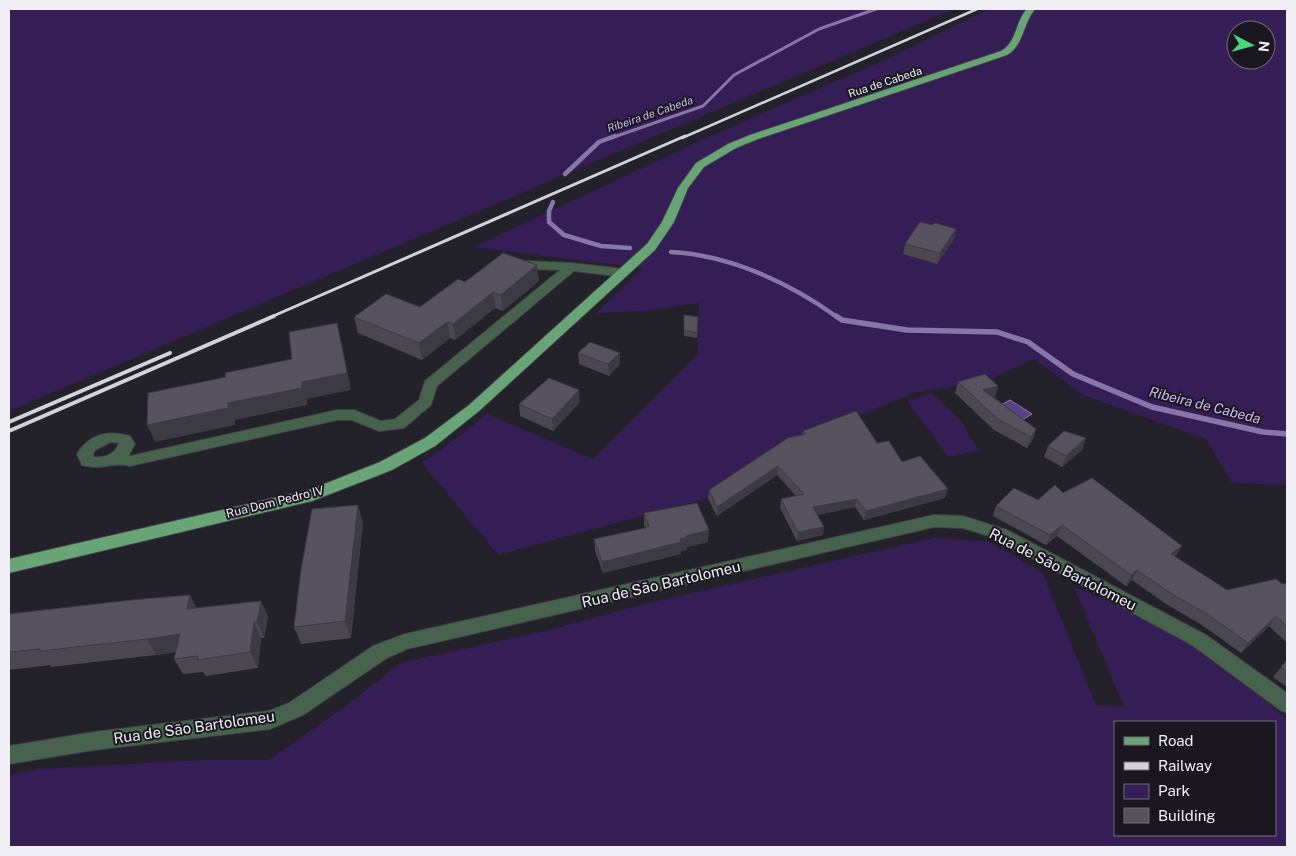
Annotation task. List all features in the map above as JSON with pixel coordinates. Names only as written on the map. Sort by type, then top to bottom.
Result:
[{"type":"main road","name":"Rua de Cabeda","points":[[732,146],[996,56],[1014,44],[1024,17],[1031,9]]},
{"type":"main road","points":[[1024,17],[1038,9]]},
{"type":"main road","name":"Rua Dom Pedro IV","points":[[9,566],[312,495],[386,466],[430,442],[474,408],[651,247],[668,222],[689,177],[700,165],[732,146]]},
{"type":"street","points":[[506,263],[523,268],[528,265],[571,267],[624,273]]},
{"type":"street","points":[[117,457],[130,461],[338,415],[354,415],[379,426],[399,424],[426,402],[430,384],[571,267]]},
{"type":"street","name":"Rua de São Bartolomeu","points":[[9,755],[94,741],[270,720],[296,709],[352,669],[380,652],[399,644],[934,521],[963,522],[1001,534],[1199,640],[1287,704]]},
{"type":"green space","points":[[9,9],[954,9],[9,411]]},
{"type":"green space","points":[[989,9],[1287,9],[1287,485],[1232,483],[1206,439],[1083,395],[1034,359],[983,382],[916,392],[827,429],[708,498],[498,555],[422,463],[487,414],[593,459],[698,354],[699,303],[644,311],[596,313],[643,268],[474,247],[713,135],[889,58]]},
{"type":"green space","points":[[932,393],[960,420],[979,451],[948,456],[907,401]]},
{"type":"green space","points":[[934,538],[987,541],[1042,572],[1096,705],[1124,707],[1074,587],[1199,640],[1287,720],[1287,847],[9,847],[9,775],[38,769],[202,760],[269,760],[347,705],[400,663],[549,630],[648,603]]},
{"type":"shaded area","points":[[1010,400],[1032,414],[1022,420],[999,406]]},
{"type":"building","points":[[920,222],[933,225],[935,223],[956,229],[940,253],[905,244]]},
{"type":"building","points":[[503,253],[537,265],[501,295],[493,292],[453,324],[447,322],[419,343],[354,317],[386,294],[420,307],[458,279],[465,282]]},
{"type":"building","points":[[684,315],[698,317],[697,333],[684,330]]},
{"type":"building","points":[[337,323],[347,373],[302,382],[302,388],[228,403],[228,408],[147,425],[148,393],[226,377],[225,373],[292,359],[289,332]]},
{"type":"building","points":[[590,342],[620,353],[608,364],[578,353]]},
{"type":"building","points":[[985,374],[998,386],[983,390],[1036,429],[1031,437],[998,419],[958,382]]},
{"type":"building","points":[[549,378],[579,390],[552,419],[519,404]]},
{"type":"building","points":[[856,411],[877,443],[889,441],[902,462],[920,456],[948,489],[866,511],[857,499],[813,507],[824,527],[798,532],[781,499],[804,494],[778,466],[717,507],[709,490],[788,438],[806,434],[803,431]]},
{"type":"building","points":[[1064,431],[1086,438],[1066,456],[1048,446]]},
{"type":"building","points":[[1092,478],[1182,546],[1171,554],[1227,590],[1276,579],[1282,584],[1287,583],[1287,626],[1276,616],[1248,643],[1209,615],[1172,594],[1137,570],[1131,575],[1062,525],[1050,535],[996,506],[1014,488],[1038,500],[1055,485],[1063,493]]},
{"type":"building","points":[[697,503],[709,530],[686,536],[687,538],[680,539],[681,542],[602,562],[594,539],[646,528],[649,526],[644,513]]},
{"type":"building","points":[[358,505],[345,621],[294,627],[301,570],[312,509]]},
{"type":"building","points":[[190,595],[187,609],[261,601],[257,622],[254,622],[250,652],[197,660],[198,656],[174,659],[180,634],[40,651],[40,649],[9,652],[9,614]]},
{"type":"building","points":[[1287,660],[1287,672],[1281,667]]},
{"type":"waterway","name":"Ribeira de Cabeda","points":[[611,138],[703,106],[734,75],[819,29],[876,9]]},
{"type":"waterway","name":"Ribeira de Cabeda","points":[[565,174],[599,142],[615,136]]},
{"type":"waterway","name":"Ribeira de Cabeda","points":[[553,202],[549,211],[549,222],[564,235],[601,246],[630,248]]},
{"type":"waterway","name":"Ribeira de Cabeda","points":[[671,252],[715,259],[759,273],[800,293],[837,317]]},
{"type":"waterway","name":"Ribeira de Cabeda","points":[[836,316],[842,320],[907,330],[997,332],[1028,342],[1073,374],[1152,407],[1263,432],[1287,434]]},
{"type":"railway","points":[[682,138],[977,9]]},
{"type":"railway","points":[[271,317],[685,136]]},
{"type":"railway","points":[[9,431],[274,316]]},
{"type":"railway","points":[[9,422],[170,353]]}]
